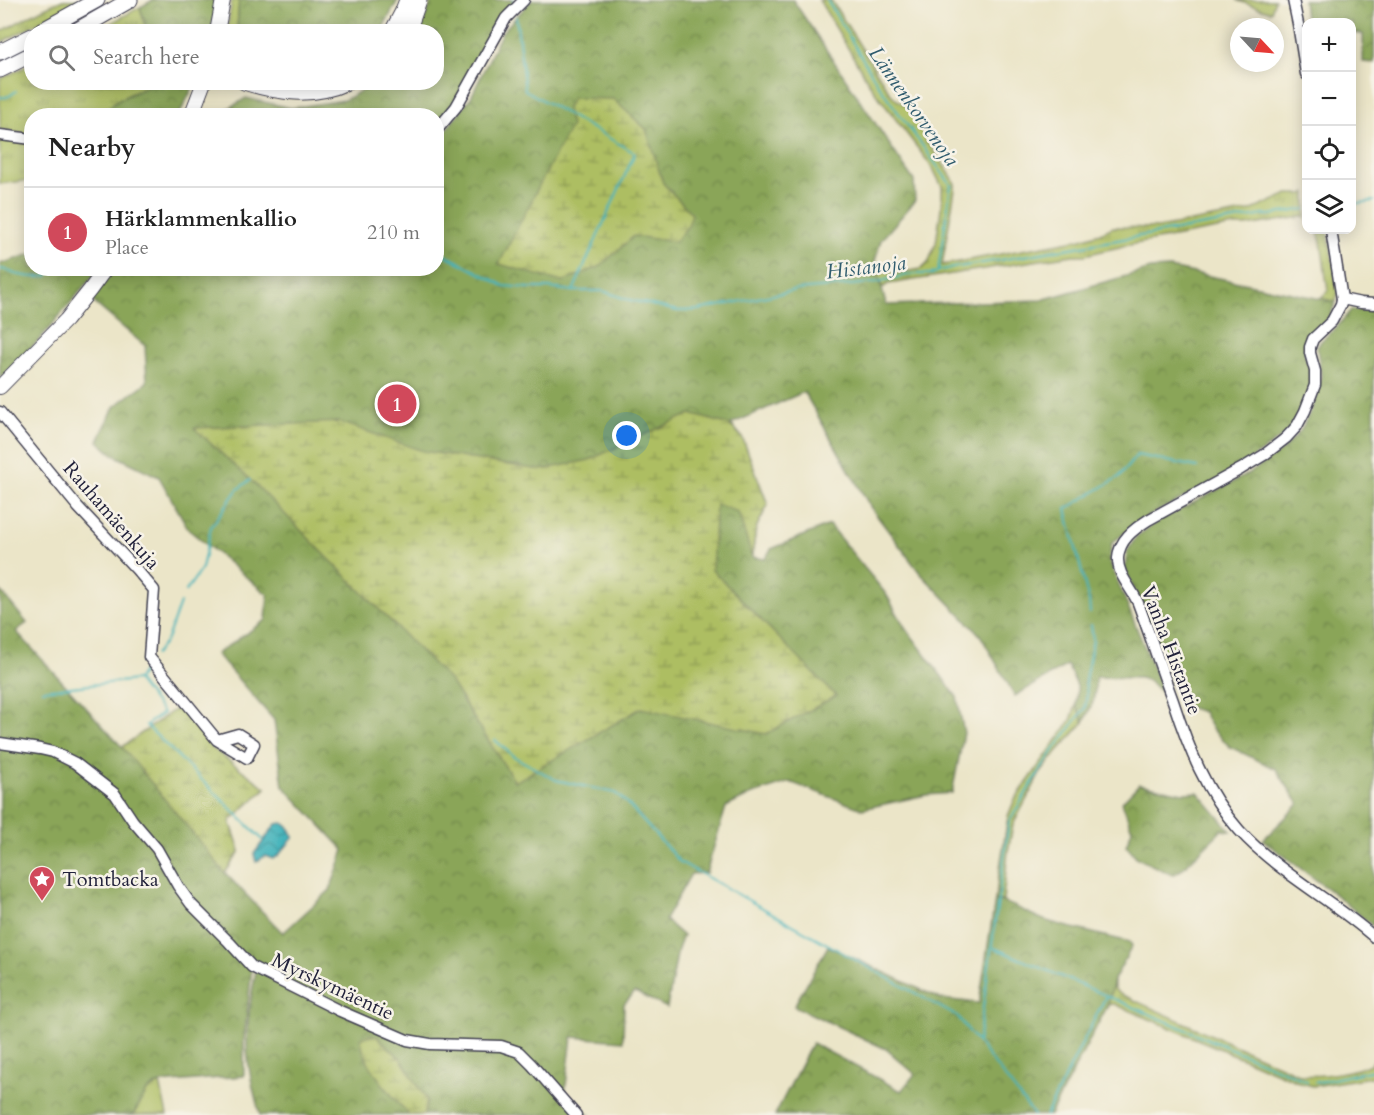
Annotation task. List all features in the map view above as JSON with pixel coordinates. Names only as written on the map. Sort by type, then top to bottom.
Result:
[{"type":"highway","points":[[54,24],[97,0]]},
{"type":"highway","points":[[88,24],[130,0]]},
{"type":"highway","points":[[396,24],[406,0]]},
{"type":"highway","points":[[410,24],[419,0]]},
{"type":"highway","points":[[0,52],[24,40]]},
{"type":"highway","points":[[0,70],[24,58]]},
{"type":"highway","points":[[272,90],[293,93],[324,90]]},
{"type":"main road","points":[[218,24],[223,0]]},
{"type":"main road","points":[[193,108],[201,90]]},
{"type":"main road","points":[[0,387],[66,320],[100,276]]},
{"type":"street","points":[[444,121],[456,106],[506,18],[524,0]]},
{"type":"street","points":[[1293,0],[1306,72]]},
{"type":"street","points":[[0,135],[24,139]]},
{"type":"street","points":[[1332,234],[1342,299],[1374,304]]},
{"type":"street","name":"Vanha Histantie","points":[[1342,299],[1332,321],[1312,339],[1310,353],[1315,371],[1315,385],[1297,426],[1264,455],[1135,529],[1126,537],[1120,548],[1118,559],[1119,569],[1137,600],[1186,740],[1202,775],[1223,810],[1258,848],[1374,937]]},
{"type":"street","name":"Rauhamäenkuja","points":[[0,412],[78,507],[154,590],[149,657],[217,740]]},
{"type":"street","name":"Myrskymäentie","points":[[0,743],[53,752],[75,763],[115,794],[132,821],[158,849],[178,886],[191,904],[252,967],[340,1011],[407,1040],[430,1044],[501,1046],[519,1053],[576,1115]]},
{"type":"green space","points":[[63,0],[82,0],[36,24],[24,24],[24,30],[0,43],[0,32]]},
{"type":"green space","points":[[153,0],[218,0],[213,24],[145,24],[140,7]]},
{"type":"green space","points":[[232,0],[239,0],[237,24],[228,24]]},
{"type":"green space","points":[[239,0],[398,0],[385,24],[237,24]]},
{"type":"green space","points":[[432,0],[512,0],[514,3],[444,115],[444,108],[291,108],[344,100],[363,90],[444,90],[444,24],[423,24]]},
{"type":"green space","points":[[532,0],[793,0],[914,181],[915,201],[881,240],[875,261],[886,305],[1041,300],[1151,269],[1170,268],[1336,302],[1329,318],[1309,338],[1304,353],[1312,374],[1308,400],[1286,434],[1231,473],[1143,519],[1112,543],[1109,560],[1164,695],[1149,681],[1140,678],[1096,677],[1094,700],[1084,722],[1076,705],[1077,686],[1067,665],[1015,696],[980,635],[920,573],[871,508],[804,392],[731,424],[742,437],[768,505],[756,528],[752,557],[765,559],[771,549],[829,525],[886,594],[905,627],[957,697],[964,733],[952,793],[926,795],[862,809],[790,782],[750,795],[726,807],[706,873],[691,874],[665,920],[683,936],[678,949],[667,1008],[635,992],[624,1004],[623,1041],[572,1037],[564,1101],[589,1115],[260,1115],[247,1048],[249,1014],[256,970],[252,967],[244,1041],[244,1076],[160,1083],[147,1091],[133,1115],[0,1115],[0,590],[27,623],[16,631],[122,747],[180,706],[212,748],[266,788],[230,821],[240,851],[225,873],[283,933],[330,890],[344,850],[283,786],[274,720],[216,654],[266,620],[268,595],[189,530],[159,477],[114,455],[98,441],[114,407],[147,382],[145,346],[91,300],[106,276],[444,276],[444,133],[471,97],[502,32]]},
{"type":"green space","points":[[819,0],[831,0],[890,93],[914,114],[923,135],[952,177],[955,189],[942,265],[1081,239],[1113,227],[1158,228],[1250,211],[1288,194],[1302,194],[1302,217],[1234,226],[1085,255],[888,284],[883,288],[878,273],[898,273],[921,269],[928,263],[936,243],[942,187],[932,167],[872,88]]},
{"type":"green space","points":[[1236,0],[1275,0],[1271,12]]},
{"type":"green space","points":[[1303,0],[1374,0],[1374,63],[1363,62],[1363,34],[1356,33],[1356,18],[1305,18]]},
{"type":"green space","points":[[140,7],[145,24],[109,24]]},
{"type":"green space","points":[[24,67],[24,90],[139,90],[116,101],[108,108],[24,108],[24,134],[0,130],[0,79]]},
{"type":"green space","points":[[139,90],[192,90],[182,108],[108,108],[116,101]]},
{"type":"green space","points":[[246,98],[291,108],[229,108]]},
{"type":"green space","points":[[572,98],[613,99],[646,129],[663,183],[692,214],[688,226],[675,242],[634,236],[599,267],[562,282],[499,264],[571,126],[567,108]]},
{"type":"green space","points":[[0,137],[24,140],[24,181],[0,184]]},
{"type":"green space","points":[[1318,234],[1329,234],[1338,293],[1336,302],[1320,298],[1328,292]]},
{"type":"green space","points":[[24,256],[24,276],[93,276],[40,339],[0,378],[0,264]]},
{"type":"green space","points":[[1351,310],[1374,311],[1374,927],[1263,840],[1299,804],[1276,769],[1230,747],[1212,729],[1203,712],[1181,705],[1125,568],[1127,552],[1136,537],[1157,522],[1250,473],[1284,449],[1301,430],[1312,408],[1321,376],[1317,348]]},
{"type":"green space","points":[[690,414],[730,425],[742,437],[768,505],[756,528],[752,557],[738,512],[716,504],[712,570],[836,696],[766,734],[641,708],[515,782],[450,681],[259,488],[194,428],[340,422],[423,451],[540,470],[589,460]]},
{"type":"green space","points":[[1076,705],[1084,722],[1040,774],[1013,825],[1003,901],[995,900],[1008,816],[1014,801],[1071,720]]},
{"type":"green space","points":[[180,706],[212,748],[266,788],[230,821],[240,851],[225,873],[122,747]]},
{"type":"green space","points":[[1139,784],[1183,793],[1198,792],[1231,831],[1222,830],[1179,872],[1172,875],[1137,858],[1126,845],[1132,830],[1122,802]]},
{"type":"green space","points":[[995,900],[1008,903],[1047,921],[1130,942],[1132,946],[1114,980],[1108,1005],[1050,1115],[775,1115],[812,1043],[901,1091],[915,1074],[886,1049],[794,1006],[828,946],[941,999],[979,1003]]},
{"type":"green space","points":[[1114,980],[1114,988],[1118,993],[1301,1075],[1339,1073],[1360,1068],[1374,1061],[1374,1075],[1313,1086],[1301,1083],[1114,1004],[1108,1005]]},
{"type":"green space","points":[[368,1035],[378,1037],[401,1059],[427,1100],[424,1115],[409,1115],[379,1080],[363,1049],[361,1039]]},
{"type":"green space","points":[[160,1083],[167,1115],[133,1115],[147,1091]]},
{"type":"water","points":[[283,823],[294,837],[278,856],[273,859],[265,856],[256,862],[254,854],[276,824]]},
{"type":"waterway","name":"Lännenkorvenoja","points":[[827,0],[879,86],[951,185],[938,271]]},
{"type":"waterway","points":[[516,16],[525,90],[635,153],[573,291]]},
{"type":"waterway","points":[[0,97],[8,96],[16,91]]},
{"type":"waterway","name":"Histanoja","points":[[1356,203],[1374,201]]},
{"type":"waterway","name":"Histanoja","points":[[444,254],[504,286],[603,291],[626,299],[678,311],[698,310],[797,290],[872,283],[912,274],[932,274],[941,270],[1302,210]]},
{"type":"waterway","name":"Histanoja","points":[[0,269],[24,275]]},
{"type":"waterway","name":"Histanoja","points":[[31,276],[47,276]]},
{"type":"waterway","points":[[1090,613],[1066,509],[1119,477],[1137,455],[1197,467]]},
{"type":"waterway","points":[[186,591],[202,568],[211,527],[237,490],[250,480]]},
{"type":"waterway","points":[[155,655],[167,639],[180,603]]},
{"type":"waterway","points":[[978,1043],[1009,822],[1054,750],[1085,708],[1087,694],[1085,680],[1093,640],[1091,625]]},
{"type":"waterway","points":[[148,665],[137,680],[163,713],[146,725],[263,840]]},
{"type":"waterway","points":[[42,690],[137,680]]},
{"type":"waterway","points":[[495,740],[513,756],[556,780],[615,793],[626,802],[680,862],[958,1017],[1034,1115]]},
{"type":"waterway","points":[[992,947],[1307,1081]]},
{"type":"waterway","points":[[1046,1115],[1106,996]]},
{"type":"waterway","points":[[1315,1082],[1374,1070]]},
{"type":"place","name":"Härklammenkallio","points":[[397,404]]},
{"type":"place","name":"Tomtbacka","points":[[42,902]]}]
